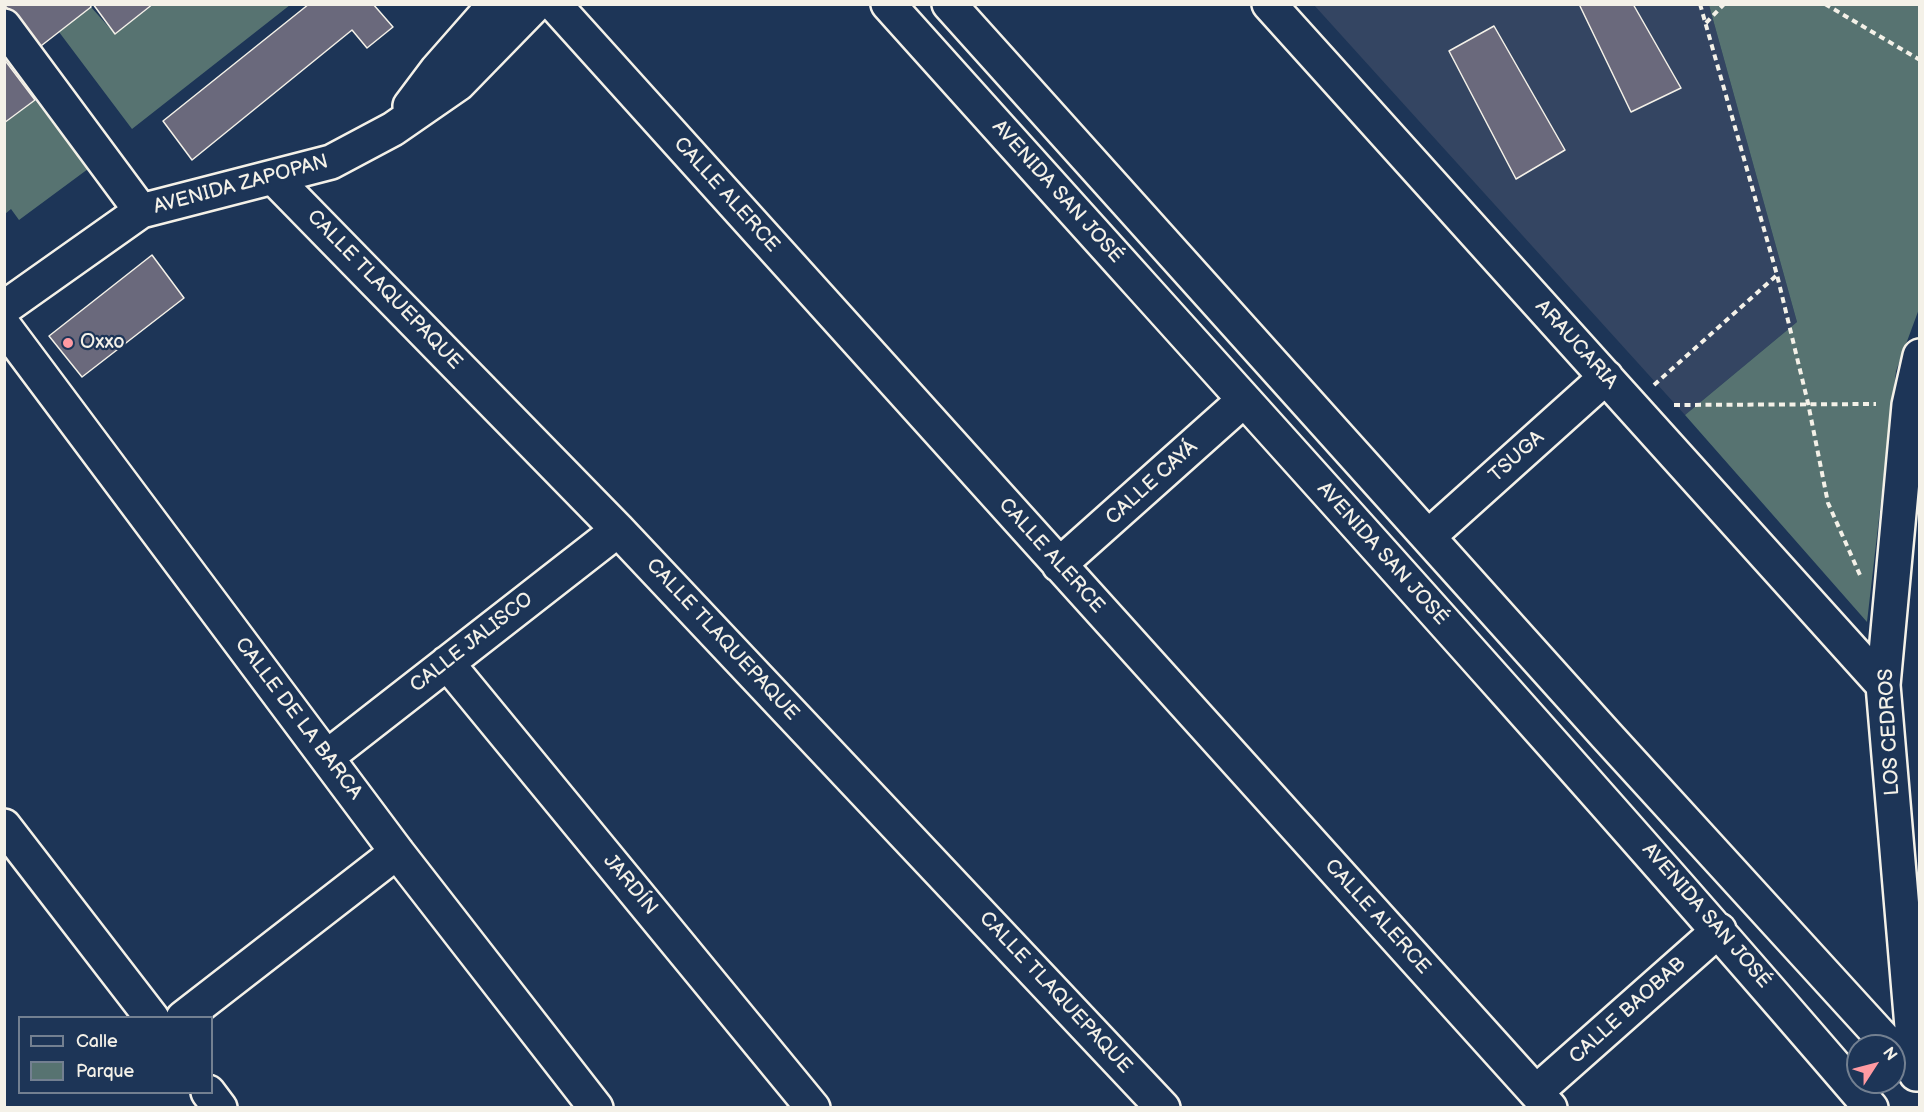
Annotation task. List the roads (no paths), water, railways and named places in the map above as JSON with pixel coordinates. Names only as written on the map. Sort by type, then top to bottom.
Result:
[{"type":"street","name":"AVENIDA ZAPOPAN","points":[[393,129],[437,70],[495,4]]},
{"type":"street","name":"AVENIDA ZAPOPAN","points":[[4,308],[141,211],[331,162],[393,129],[458,84],[537,4]]},
{"type":"street","name":"CALLE ALERCE","points":[[554,4],[1543,1100]]},
{"type":"street","name":"AVENIDA SAN JOSÉ","points":[[888,4],[1575,768],[1719,930],[1871,1107]]},
{"type":"street","points":[[949,4],[1606,735],[1879,1034]]},
{"type":"street","name":"ARAUCARIA","points":[[1269,4],[1883,685]]},
{"type":"street","points":[[4,26],[141,211]]},
{"type":"street","name":"CALLE TLAQUEPAQUE","points":[[274,178],[618,530],[1153,1104]]},
{"type":"street","name":"CALLE DE LA BARCA","points":[[4,326],[397,852],[596,1107]]},
{"type":"street","name":"LOS CEDROS","points":[[1918,1076],[1883,685],[1909,405],[1919,359]]},
{"type":"street","name":"TSUGA","points":[[1429,536],[1606,377]]},
{"type":"street","name":"CALLE CAYÁ","points":[[1059,565],[1244,400]]},
{"type":"street","name":"CALLE JALISCO","points":[[327,757],[618,530]]},
{"type":"street","name":"JARDÍN","points":[[447,663],[813,1107]]},
{"type":"street","points":[[1575,768],[1606,735]]},
{"type":"street","points":[[4,826],[151,1016]]},
{"type":"street","points":[[184,1016],[397,852]]},
{"type":"street","name":"CALLE BAOBAB","points":[[1543,1100],[1719,930]]},
{"type":"street","points":[[1906,1063],[1918,1076]]},
{"type":"street","points":[[210,1094],[220,1107]]},
{"type":"place","name":"Oxxo","points":[[68,343]]}]
